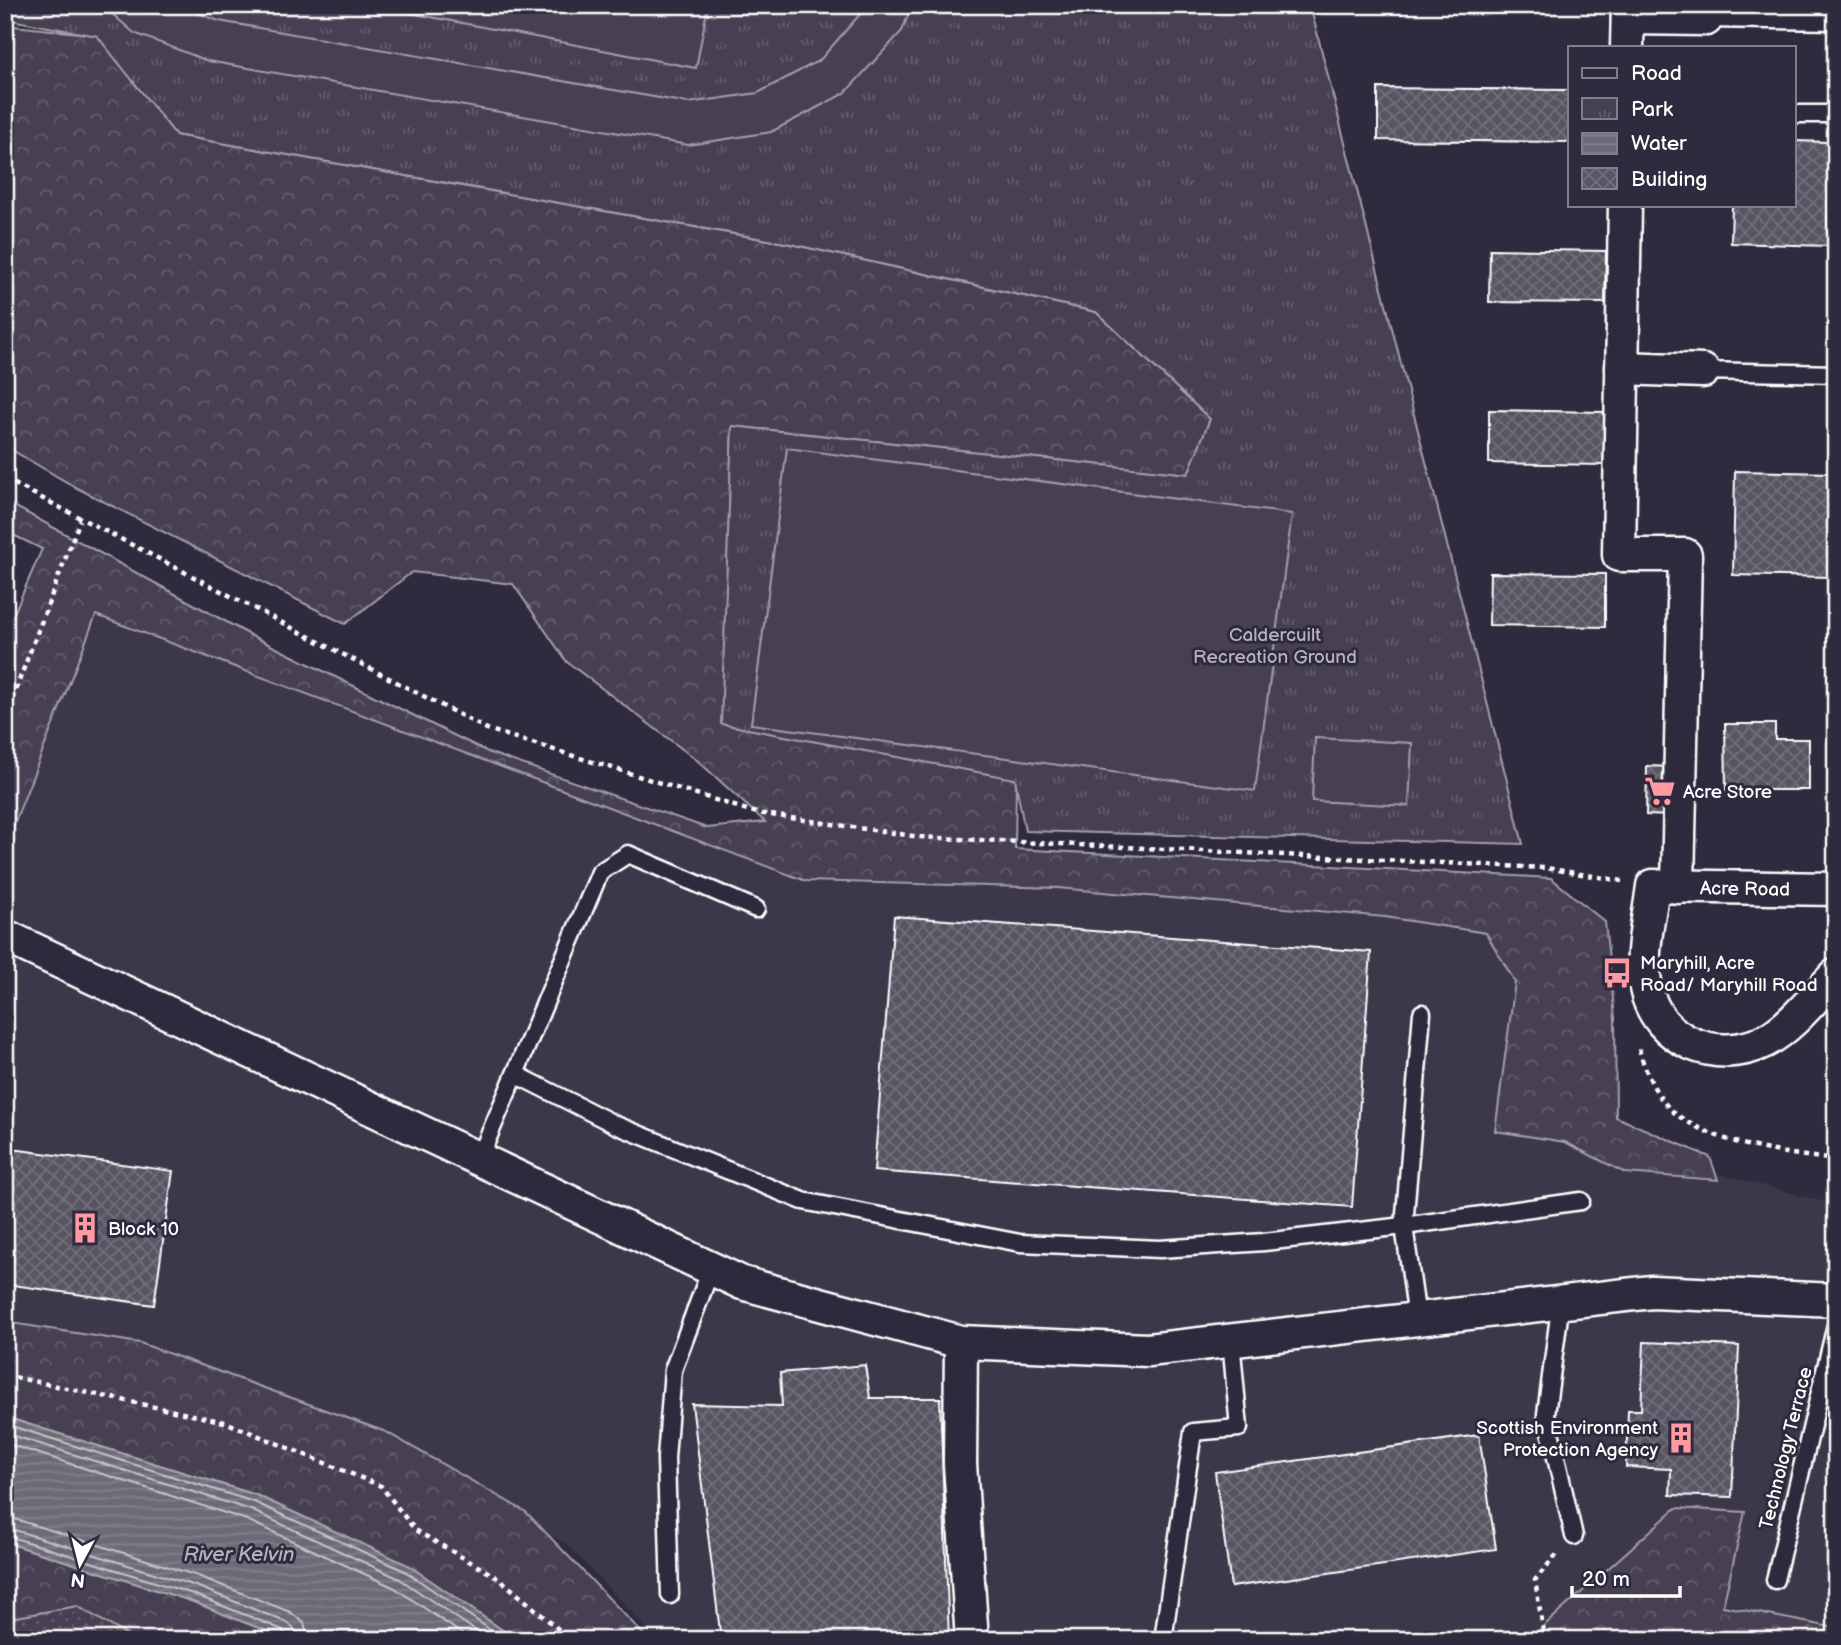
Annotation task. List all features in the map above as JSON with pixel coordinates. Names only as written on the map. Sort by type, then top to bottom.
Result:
[{"type":"street","points":[[1628,23],[1706,19]]},
{"type":"street","points":[[1625,206],[1619,555],[1685,555],[1666,887],[1644,959],[1646,990],[1660,1022],[1684,1042],[1709,1049],[1738,1051],[1766,1041],[1836,975]]},
{"type":"street","points":[[1622,368],[1703,371]]},
{"type":"street","name":"Acre Road","points":[[1666,887],[1836,889]]},
{"type":"street","points":[[5,936],[743,1283],[961,1342],[1148,1350],[1652,1292],[1836,1300]]},
{"type":"street","points":[[961,1342],[960,1464],[972,1640]]},
{"type":"lane","points":[[1706,19],[1836,21]]},
{"type":"lane","points":[[1796,114],[1836,114]]},
{"type":"lane","points":[[1703,371],[1836,374]]},
{"type":"lane","points":[[479,1159],[600,872],[628,854],[756,909]]},
{"type":"lane","points":[[1417,1318],[1404,1226],[1422,1013]]},
{"type":"lane","points":[[516,1073],[616,1125],[803,1201],[1020,1242],[1160,1250],[1404,1226],[1581,1201]]},
{"type":"lane","points":[[670,1595],[666,1458],[673,1370],[711,1269]]},
{"type":"lane","points":[[1561,1301],[1546,1414],[1574,1536]]},
{"type":"lane","name":"Technology Terrace","points":[[1774,1580],[1836,1325]]},
{"type":"lane","points":[[1163,1640],[1193,1432],[1239,1428],[1231,1340]]},
{"type":"path","points":[[5,479],[487,729],[757,813],[920,837],[1546,868],[1666,887]]},
{"type":"path","points":[[5,718],[80,520]]},
{"type":"path","points":[[1638,1046],[1653,1086],[1674,1113],[1718,1137],[1836,1160]]},
{"type":"path","points":[[5,1375],[225,1422],[381,1486],[415,1530],[500,1579],[570,1640]]},
{"type":"path","points":[[1548,1640],[1543,1629],[1535,1580],[1574,1536]]},
{"type":"shaded area","points":[[96,615],[806,881],[1587,902],[1616,1146],[1836,1205],[1836,1640],[658,1640],[565,1543],[261,1392],[5,1330],[5,813]]},
{"type":"green space","name":"Caldercuilt Recreation Ground","points":[[5,5],[1310,5],[1523,844],[1025,831],[1015,779],[721,724],[732,426],[1188,474],[1210,419],[1096,312],[791,244],[176,135],[97,36],[5,19]]},
{"type":"green space","points":[[102,5],[176,5],[219,21],[688,103],[758,93],[820,60],[868,5],[912,5],[902,31],[845,93],[771,132],[688,145],[208,61],[134,33]]},
{"type":"green space","points":[[368,5],[708,5],[696,68]]},
{"type":"green space","points":[[5,25],[97,35],[176,135],[791,244],[1096,312],[1210,419],[1188,474],[732,426],[722,724],[1016,779],[1015,849],[1551,878],[1605,922],[1615,1018],[1616,1117],[1710,1157],[1718,1180],[1625,1173],[1565,1142],[1495,1131],[1515,982],[1486,933],[1385,917],[1058,888],[806,881],[96,615],[5,847],[5,634],[42,549],[5,531],[5,501],[252,636],[490,753],[707,828],[765,822],[698,761],[567,662],[513,584],[412,572],[345,624],[77,488],[5,446]]},
{"type":"green space","points":[[787,448],[1292,514],[1255,791],[751,724]]},
{"type":"green space","points":[[1315,738],[1412,743],[1409,806],[1312,801]]},
{"type":"green space","points":[[5,1322],[140,1343],[386,1432],[526,1512],[649,1640],[517,1640],[408,1565],[256,1495],[5,1417]]},
{"type":"green space","points":[[1676,1508],[1745,1512],[1723,1606],[1836,1628],[1836,1640],[1528,1640]]},
{"type":"green space","points":[[5,1542],[191,1601],[289,1640],[136,1640],[77,1606],[5,1619]]},
{"type":"green space","points":[[77,1606],[136,1640],[5,1640],[5,1619]]},
{"type":"water","name":"River Kelvin","points":[[5,1417],[256,1495],[408,1565],[517,1640],[289,1640],[191,1601],[5,1542]]},
{"type":"building","points":[[1378,88],[1568,90],[1568,142],[1378,140]]},
{"type":"building","points":[[1796,141],[1830,142],[1828,246],[1731,243],[1732,206],[1796,206]]},
{"type":"building","points":[[1490,249],[1606,251],[1605,303],[1489,302]]},
{"type":"building","points":[[1489,410],[1605,412],[1604,465],[1489,463]]},
{"type":"building","points":[[1735,471],[1832,473],[1830,577],[1733,575]]},
{"type":"building","points":[[1490,573],[1605,574],[1605,627],[1489,625]]},
{"type":"building","points":[[1725,724],[1775,724],[1775,739],[1809,739],[1809,790],[1726,790]]},
{"type":"building","name":"Acre Store","points":[[1647,766],[1675,767],[1673,816],[1646,815]]},
{"type":"building","points":[[894,916],[1371,952],[1352,1207],[874,1171]]},
{"type":"building","name":"Block 10","points":[[5,1148],[173,1171],[154,1305],[5,1284]]},
{"type":"building","name":"Scottish Environment Protection Agency","points":[[1644,1342],[1739,1346],[1732,1497],[1670,1495],[1671,1469],[1626,1467],[1628,1410],[1641,1410]]},
{"type":"building","points":[[865,1365],[870,1398],[940,1398],[949,1640],[721,1640],[692,1404],[782,1406],[780,1373]]},
{"type":"building","points":[[1479,1435],[1496,1549],[1231,1587],[1215,1472]]},
{"type":"building","points":[[1836,1530],[1836,1563],[1827,1560]]},
{"type":"place","name":"Acre Store","points":[[1660,791]]},
{"type":"place","name":"Maryhill, Acre Road/ Maryhill Road","points":[[1617,973]]},
{"type":"place","name":"Block 10","points":[[85,1228]]},
{"type":"place","name":"Scottish Environment Protection Agency","points":[[1681,1438]]}]
